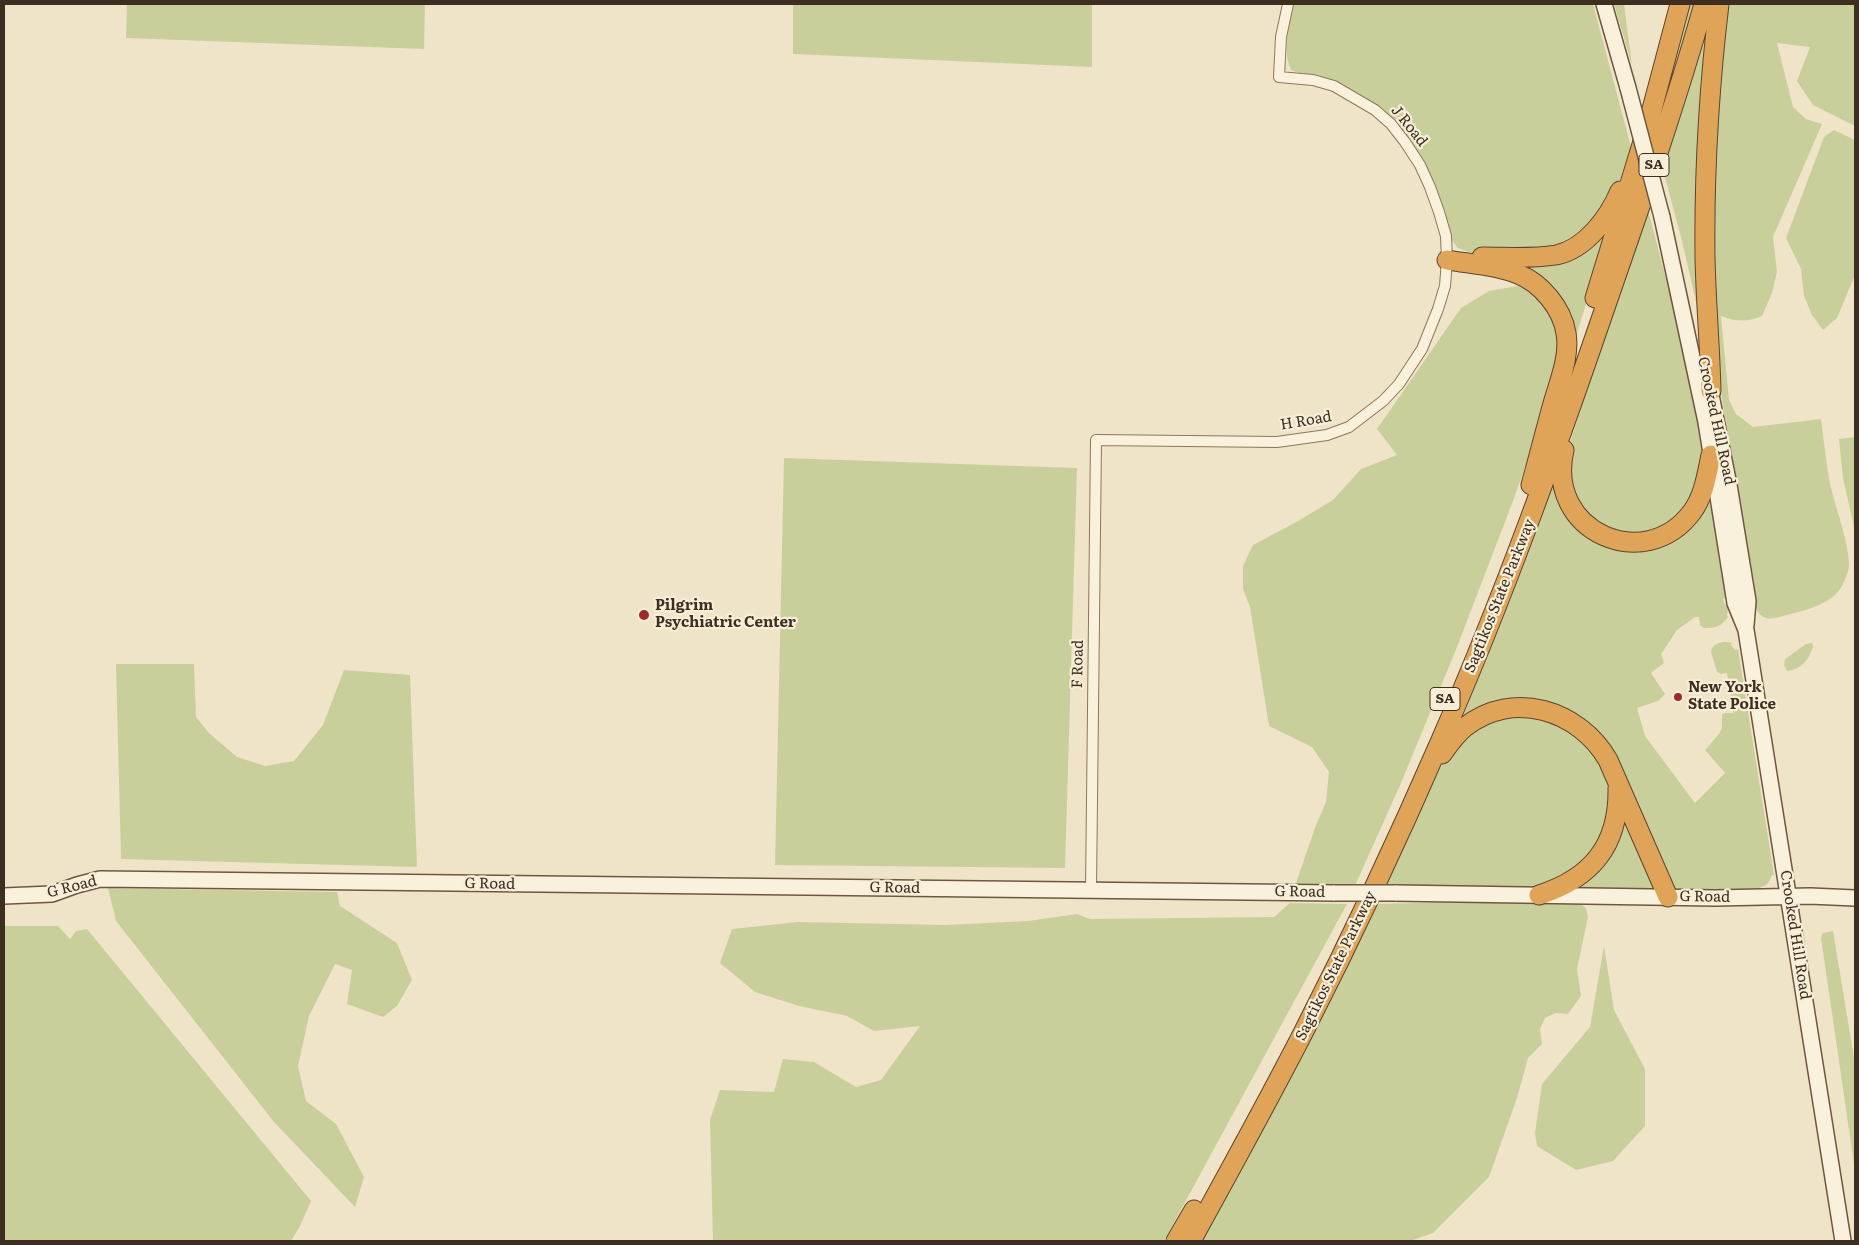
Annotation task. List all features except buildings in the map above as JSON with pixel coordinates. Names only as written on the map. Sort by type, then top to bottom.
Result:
[{"type":"highway","name":"Sagtikos State Parkway","points":[[1176,1241],[1272,1067],[1368,874],[1466,649],[1531,485],[1599,286],[1647,128],[1680,4]]},
{"type":"highway","name":"Sagtikos State Parkway","points":[[1191,1241],[1308,1024],[1362,914],[1464,687],[1515,559],[1582,376],[1675,102],[1704,4]]},
{"type":"highway","points":[[1710,392],[1705,260],[1706,176],[1711,76],[1719,4]]},
{"type":"highway","points":[[1447,260],[1477,257],[1557,255],[1572,248],[1598,227],[1609,212],[1647,128]]},
{"type":"highway","points":[[1447,260],[1500,268],[1518,274],[1533,282],[1544,292],[1555,305],[1562,320],[1566,334],[1563,367],[1531,485]]},
{"type":"highway","points":[[1582,376],[1561,461],[1561,479],[1562,488],[1570,506],[1575,514],[1590,528],[1610,538],[1631,542],[1653,539],[1672,530],[1686,518],[1697,503],[1704,486],[1711,455]]},
{"type":"highway","points":[[1419,788],[1451,742],[1465,727],[1492,713],[1515,708],[1541,709],[1566,718],[1588,733],[1602,750],[1668,896]]},
{"type":"highway","points":[[1539,895],[1567,884],[1584,873],[1600,856],[1609,840],[1616,820],[1618,782]]},
{"type":"main road","name":"Crooked Hill Road","points":[[1604,4],[1662,217],[1701,399],[1735,603],[1746,630],[1843,1241]]},
{"type":"main road","name":"Crooked Hill Road","points":[[1662,217],[1677,254],[1695,323],[1729,485],[1748,601],[1746,630]]},
{"type":"main road","name":"G Road","points":[[4,896],[52,894],[100,879],[1335,893],[1810,896],[1855,898]]},
{"type":"street","name":"J Road","points":[[1288,4],[1282,37],[1279,77],[1313,80],[1334,86],[1375,110],[1391,124],[1420,165],[1430,187],[1446,236],[1447,260]]},
{"type":"street","name":"H Road","points":[[1096,440],[1277,442],[1327,435],[1349,427],[1383,401],[1400,384],[1413,366],[1438,309],[1444,286],[1447,260]]},
{"type":"street","name":"F Road","points":[[1091,890],[1096,440]]},
{"type":"green space","points":[[127,4],[425,4],[424,49],[126,38]]},
{"type":"green space","points":[[793,4],[1092,4],[1092,67],[793,54]]},
{"type":"green space","points":[[1294,4],[1593,4],[1631,147],[1620,179],[1602,215],[1576,241],[1541,253],[1468,252],[1458,248],[1450,238],[1428,171],[1407,135],[1376,104],[1327,79],[1291,70],[1288,62],[1287,45],[1288,29]]},
{"type":"green space","points":[[1614,4],[1624,4],[1632,65]]},
{"type":"green space","points":[[1687,4],[1699,4],[1658,134],[1654,127]]},
{"type":"green space","points":[[1710,4],[1700,319],[1663,170],[1648,210],[1688,363],[1703,437],[1703,463],[1696,494],[1681,519],[1656,534],[1629,538],[1600,530],[1567,483],[1567,452]]},
{"type":"green space","points":[[1725,4],[1855,4],[1855,126],[1813,105],[1797,81],[1810,47],[1777,43],[1793,107],[1806,119],[1822,124],[1773,237],[1777,272],[1772,293],[1762,316],[1741,321],[1721,316],[1729,400],[1736,414],[1753,427],[1821,419],[1830,484],[1849,558],[1848,570],[1842,585],[1836,594],[1826,602],[1800,612],[1772,618],[1761,616],[1755,607],[1718,374],[1710,215]]},
{"type":"green space","points":[[1834,130],[1855,140],[1855,275],[1837,318],[1823,330],[1812,315],[1804,296],[1801,269],[1786,238],[1824,137]]},
{"type":"green space","points":[[1613,218],[1571,352],[1566,311],[1511,265],[1536,263]]},
{"type":"green space","points":[[1529,284],[1561,329],[1556,379],[1513,501],[1457,647],[1401,783],[1354,888],[1295,886],[1326,802],[1329,772],[1312,747],[1269,726],[1250,607],[1243,589],[1243,566],[1253,545],[1333,500],[1361,469],[1397,455],[1377,429],[1461,308],[1489,291]]},
{"type":"green space","points":[[1855,437],[1855,532],[1843,478],[1839,439]]},
{"type":"green space","points":[[784,458],[1077,468],[1065,868],[775,865]]},
{"type":"green space","points":[[1554,469],[1571,520],[1645,548],[1710,485],[1727,593],[1725,593],[1726,598],[1723,599],[1728,607],[1728,617],[1718,626],[1704,628],[1700,625],[1699,617],[1695,617],[1677,630],[1661,654],[1664,663],[1651,673],[1665,694],[1658,701],[1637,708],[1645,736],[1695,803],[1725,773],[1705,750],[1722,728],[1722,715],[1724,713],[1733,713],[1727,673],[1721,674],[1717,672],[1711,652],[1712,648],[1719,643],[1727,642],[1732,643],[1731,645],[1735,650],[1738,649],[1774,875],[1771,876],[1767,884],[1759,888],[1759,891],[1677,890],[1670,886],[1620,776],[1540,705],[1453,729]]},
{"type":"green space","points":[[1812,643],[1813,646],[1807,660],[1801,666],[1787,671],[1784,665],[1785,659],[1806,644]]},
{"type":"green space","points":[[116,664],[194,664],[196,717],[209,733],[237,757],[265,766],[294,761],[323,725],[344,670],[410,675],[417,867],[121,859]]},
{"type":"green space","points":[[1510,714],[1557,721],[1592,747],[1611,783],[1610,823],[1578,874],[1530,890],[1380,888],[1396,854],[1412,830],[1427,793],[1448,754],[1468,731]]},
{"type":"green space","points":[[1622,811],[1660,892],[1569,889]]},
{"type":"green space","points":[[108,888],[337,892],[340,906],[397,943],[412,980],[397,1006],[383,1017],[347,1004],[352,970],[335,964],[309,1016],[298,1066],[306,1101],[336,1124],[364,1177],[355,1207],[274,1122],[116,921]]},
{"type":"green space","points":[[1501,901],[1578,902],[1586,908],[1588,917],[1577,969],[1581,996],[1568,1014],[1555,1013],[1545,1018],[1540,1029],[1542,1044],[1528,1058],[1517,1098],[1489,1177],[1433,1233],[1410,1241],[1201,1241],[1238,1175],[1360,931],[1364,933],[1374,904]]},
{"type":"green space","points":[[1290,903],[1347,904],[1164,1241],[713,1241],[710,1120],[720,1090],[774,1092],[783,1059],[814,1062],[856,1087],[881,1080],[920,1026],[874,1031],[847,1016],[799,1006],[755,992],[720,963],[732,929],[798,922],[946,925],[1028,921],[1077,914],[1090,919],[1274,917]]},
{"type":"green space","points":[[4,926],[58,926],[70,939],[76,931],[87,929],[311,1201],[291,1241],[4,1241]]},
{"type":"green space","points":[[1833,931],[1855,1064],[1855,1171],[1821,938],[1823,933]]},
{"type":"green space","points":[[1604,946],[1614,1010],[1645,1069],[1645,1126],[1613,1161],[1576,1170],[1537,1146],[1535,1133],[1542,1084],[1590,1027]]},
{"type":"place","name":"Pilgrim Psychiatric Center","points":[[644,615]]},
{"type":"place","name":"New York State Police","points":[[1678,697]]}]
